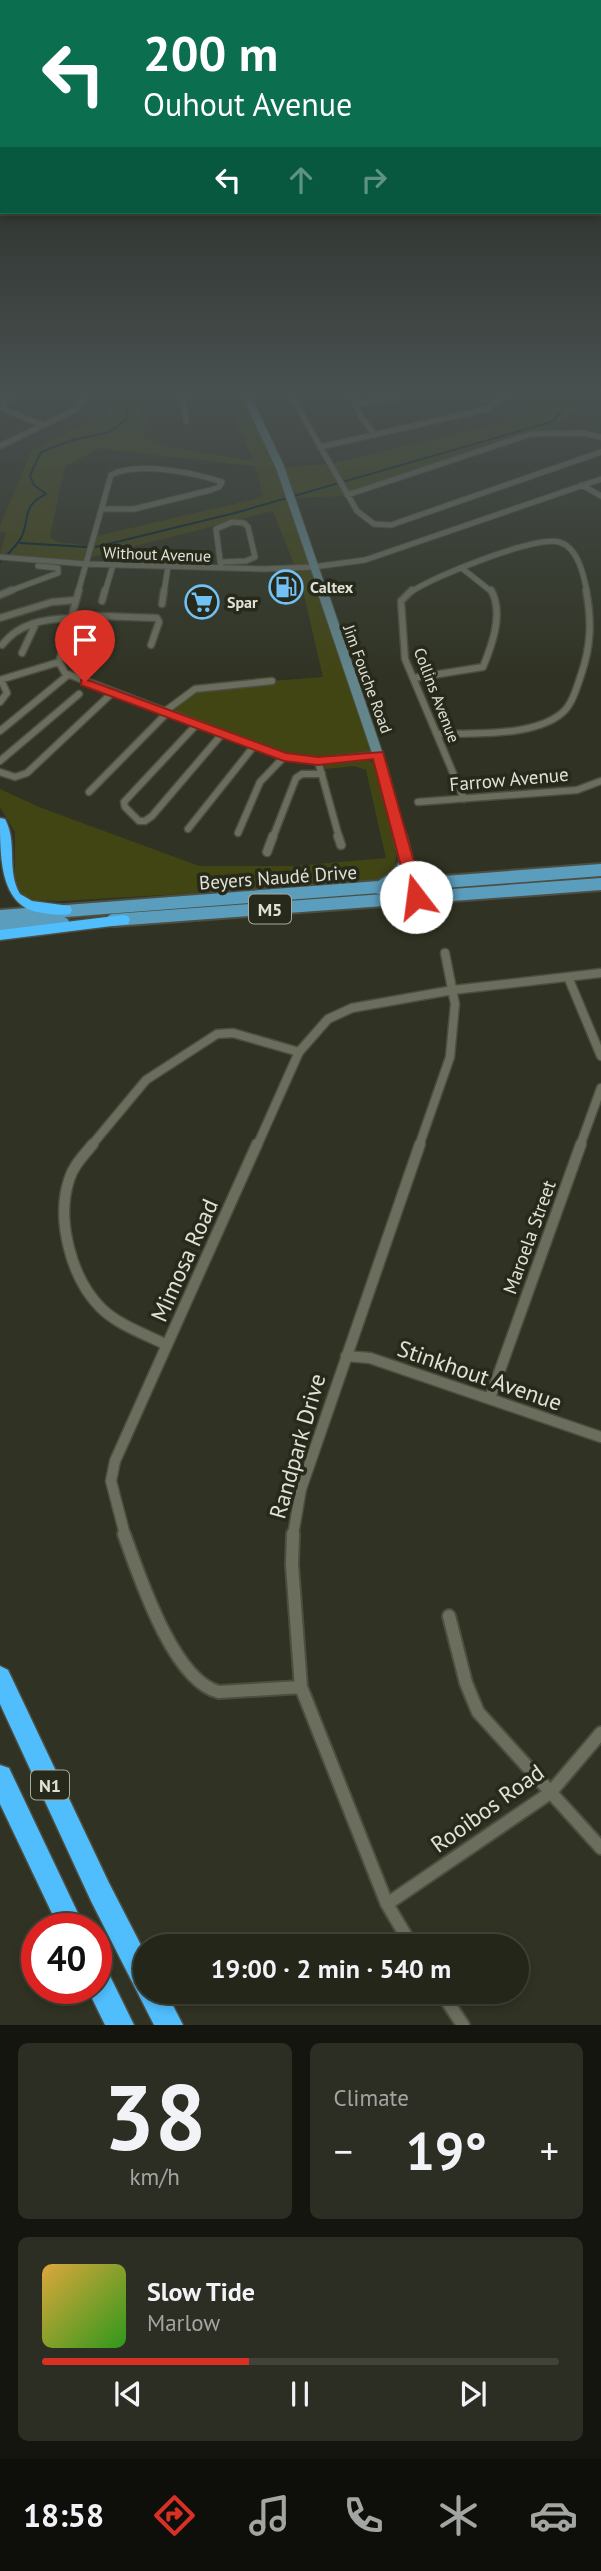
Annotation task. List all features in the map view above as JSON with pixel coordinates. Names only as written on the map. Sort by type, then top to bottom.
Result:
[{"type":"highway","points":[[0,822],[5,839],[0,892]]},
{"type":"highway","points":[[4,864],[8,888],[15,898],[33,906],[65,910]]},
{"type":"highway","points":[[0,935],[122,919]]},
{"type":"highway","name":"N1","points":[[0,1678],[133,1957]]},
{"type":"highway","name":"N1","points":[[0,1777],[65,1913]]},
{"type":"highway","points":[[109,2004],[120,2025]]},
{"type":"highway","points":[[158,2004],[169,2025]]},
{"type":"main road","points":[[379,888],[395,877],[407,863]]},
{"type":"main road","name":"Beyers Naudé Drive","points":[[0,927],[122,919],[415,892],[601,870]]},
{"type":"main road","name":"Beyers Naudé Drive","points":[[0,915],[379,888],[415,892],[601,884]]},
{"type":"street","points":[[106,492],[59,662],[62,670],[112,693],[284,757],[318,761],[378,755]]},
{"type":"street","points":[[102,509],[134,509],[205,492]]},
{"type":"street","name":"Jim Fouche Road","points":[[288,492],[378,755],[415,892]]},
{"type":"street","points":[[345,492],[357,511],[374,524],[391,525],[487,492]]},
{"type":"street","points":[[347,495],[358,492]]},
{"type":"street","name":"Without Avenue","points":[[0,557],[59,565],[313,567],[377,558],[564,492]]},
{"type":"street","points":[[232,522],[244,523],[248,527],[254,557],[222,565],[216,528],[232,522]]},
{"type":"street","name":"Collins Avenue","points":[[464,799],[403,651],[401,601],[413,590],[463,569],[526,546],[558,542],[567,544],[575,555],[589,597]]},
{"type":"street","points":[[0,595],[55,575],[59,565],[38,566]]},
{"type":"street","points":[[102,601],[113,565]]},
{"type":"street","points":[[162,604],[168,567]]},
{"type":"street","points":[[414,678],[474,670],[485,662],[497,610],[496,598],[485,585],[463,569]]},
{"type":"street","points":[[437,734],[528,727],[566,711],[589,645],[589,597],[601,598]]},
{"type":"street","points":[[0,618],[52,602],[76,600]]},
{"type":"street","points":[[2,645],[14,630],[71,617],[157,618],[159,622],[151,645]]},
{"type":"street","points":[[22,653],[36,623]]},
{"type":"street","points":[[0,702],[6,693],[1,680],[59,662]]},
{"type":"street","points":[[0,731],[68,675]]},
{"type":"street","points":[[89,792],[166,713],[195,689],[272,681]]},
{"type":"street","points":[[0,772],[15,777],[27,774],[112,693]]},
{"type":"street","points":[[0,761],[79,694]]},
{"type":"street","points":[[197,724],[125,801],[125,807],[136,819],[145,821],[152,816],[222,734]]},
{"type":"street","points":[[188,829],[254,746]]},
{"type":"street","points":[[238,834],[260,782],[284,757]]},
{"type":"street","points":[[318,761],[341,845]]},
{"type":"street","points":[[267,852],[296,778],[302,774],[322,774]]},
{"type":"street","name":"Farrow Avenue","points":[[418,802],[576,790],[601,781]]},
{"type":"street","name":"Randpark Drive","points":[[405,1934],[387,1904],[350,1818],[301,1687],[292,1565],[293,1523],[301,1489],[450,1057],[454,1028],[453,990],[445,953]]},
{"type":"street","name":"Mimosa Road","points":[[301,1687],[230,1692],[211,1690],[201,1685],[182,1661],[141,1580],[115,1496],[112,1471],[299,1052],[318,1027],[337,1013],[365,1005],[453,990],[601,974]]},
{"type":"street","points":[[568,977],[601,1056]]},
{"type":"street","points":[[167,1345],[107,1313],[94,1300],[69,1247],[65,1194],[68,1179],[75,1166],[146,1080],[217,1034],[233,1033],[299,1052]]},
{"type":"street","name":"Maroela Street","points":[[490,1398],[601,1088]]},
{"type":"street","name":"Stinkhout Avenue","points":[[346,1356],[370,1358],[601,1437]]},
{"type":"street","points":[[449,1616],[466,1683],[478,1712],[601,1848]]},
{"type":"street","name":"Rooibos Road","points":[[387,1904],[550,1793],[601,1733]]},
{"type":"street","points":[[449,2004],[463,2025]]},
{"type":"green space","points":[[15,492],[60,492],[50,537],[58,542],[89,546],[83,561],[0,554],[6,533],[0,531]]},
{"type":"green space","points":[[262,492],[362,492],[348,496],[290,498],[377,755],[279,757],[163,713],[189,694],[272,681],[323,677],[301,582],[273,511],[92,557],[97,536],[263,497]]},
{"type":"green space","points":[[362,759],[373,762],[377,769],[393,834],[396,860],[394,869],[381,880],[371,883],[59,901],[32,900],[15,890],[15,832],[0,807],[0,789],[39,807],[199,866],[295,866],[386,858],[366,770],[354,766],[325,769],[324,763]]},
{"type":"waterway","points":[[0,562],[22,536],[30,507],[46,494],[43,492]]},
{"type":"waterway","points":[[96,547],[310,492]]},
{"type":"waterway","points":[[20,543],[87,547]]},
{"type":"place","name":"Caltex","points":[[286,587]]},
{"type":"place","name":"Spar","points":[[202,602]]},
{"type":"route","points":[[85,682],[284,757],[318,761],[378,755],[416,897]]}]
